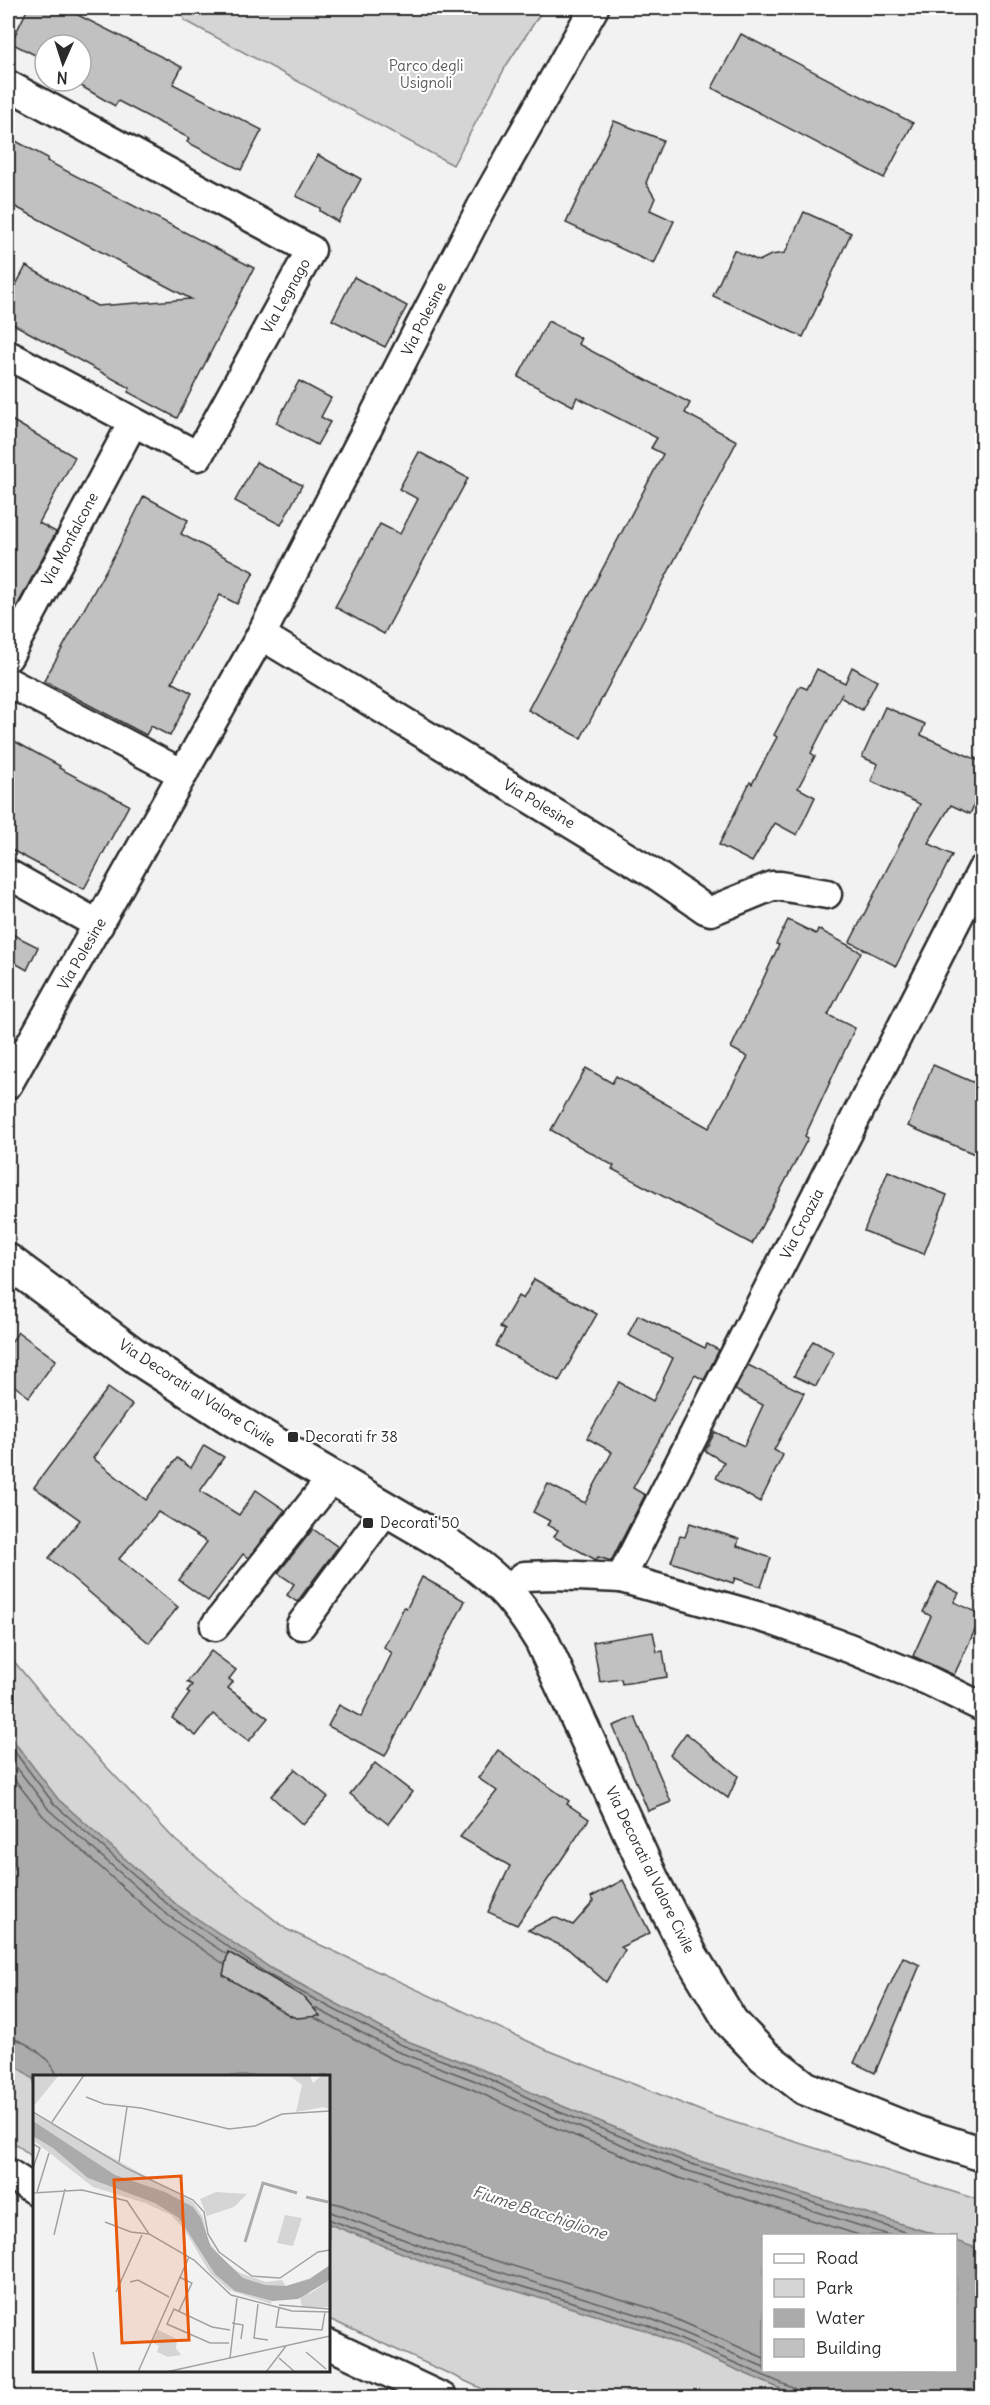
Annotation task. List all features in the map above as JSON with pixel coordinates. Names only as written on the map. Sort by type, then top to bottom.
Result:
[{"type":"street","name":"Via Polesine","points":[[8,1084],[261,635],[482,208],[594,8]]},
{"type":"street","name":"Via Legnago","points":[[8,85],[311,250],[198,456],[8,355]]},
{"type":"street","name":"Via Monfalcone","points":[[8,657],[133,423]]},
{"type":"street","name":"Via Polesine","points":[[261,635],[646,869],[705,909],[717,910],[772,886],[827,894]]},
{"type":"street","points":[[8,682],[183,774]]},
{"type":"street","name":"Via Croazia","points":[[621,1578],[982,870]]},
{"type":"street","points":[[8,874],[99,925]]},
{"type":"street","name":"Via Decorati al Valore Civile","points":[[8,1261],[141,1360],[234,1420],[475,1562],[506,1590],[522,1608],[542,1641],[653,1882],[690,1954],[731,2022],[764,2056],[805,2088],[916,2133],[982,2154]]},
{"type":"street","points":[[215,1626],[332,1478]]},
{"type":"street","points":[[301,1625],[386,1510]]},
{"type":"street","points":[[506,1590],[524,1576],[621,1578],[771,1620],[849,1648],[927,1680],[982,1707]]},
{"type":"street","points":[[8,2173],[33,2189]]},
{"type":"street","points":[[330,2345],[443,2397]]},
{"type":"green space","name":"Parco degli Usignoli","points":[[181,8],[544,8],[506,66],[453,165],[184,20]]},
{"type":"green space","points":[[8,1654],[59,1716],[175,1840],[286,1929],[545,2049],[714,2116],[982,2201],[982,2397],[500,2397],[330,2319],[330,2075],[33,2075],[33,2157],[8,2138]]},
{"type":"water","name":"Fiume Bacchiglione","points":[[8,1734],[58,1799],[177,1905],[272,1969],[402,2039],[481,2069],[550,2101],[687,2157],[934,2234],[762,2234],[762,2372],[957,2372],[957,2241],[982,2250],[982,2397],[799,2397],[645,2330],[440,2268],[330,2224],[330,2075],[33,2075],[33,2079],[8,2059]]},
{"type":"building","points":[[28,8],[64,8],[182,67],[173,84],[262,130],[241,170],[187,142],[189,138],[118,101],[115,106],[93,93],[93,33],[33,33],[33,54],[11,43]]},
{"type":"building","points":[[741,34],[913,123],[884,178],[712,88]]},
{"type":"building","points":[[614,121],[663,140],[646,183],[655,198],[650,210],[674,221],[654,264],[566,223]]},
{"type":"building","points":[[8,137],[48,158],[47,161],[254,268],[177,418],[128,392],[130,388],[8,321],[8,300],[26,266],[97,306],[191,299],[8,203]]},
{"type":"building","points":[[318,155],[361,179],[338,222],[320,211],[320,208],[296,196]]},
{"type":"building","points":[[804,212],[851,233],[803,337],[713,296],[734,250],[759,261],[771,255],[785,253]]},
{"type":"building","points":[[354,277],[407,306],[385,347],[332,320]]},
{"type":"building","points":[[548,321],[581,338],[578,344],[690,403],[685,413],[737,441],[581,738],[528,710],[663,454],[651,448],[657,438],[577,397],[573,406],[518,377]]},
{"type":"building","points":[[299,381],[331,398],[321,417],[330,422],[317,445],[276,423]]},
{"type":"building","points":[[8,418],[75,457],[39,523],[56,532],[8,623]]},
{"type":"building","points":[[419,452],[468,478],[384,634],[335,607],[380,524],[400,534],[418,499],[399,489]]},
{"type":"building","points":[[256,462],[302,485],[281,525],[235,501]]},
{"type":"building","points":[[144,496],[188,520],[181,534],[254,572],[237,604],[220,595],[172,682],[192,693],[170,736],[151,726],[146,735],[44,681],[117,550]]},
{"type":"building","points":[[852,667],[877,681],[862,710],[840,697],[842,693],[811,753],[815,756],[798,788],[815,797],[797,835],[775,823],[752,862],[719,845],[750,782],[752,784],[777,737],[774,735],[800,686],[807,689],[817,669],[845,683]]},
{"type":"building","points":[[885,707],[925,724],[921,735],[982,762],[982,787],[970,814],[951,805],[928,843],[952,855],[896,966],[850,942],[920,804],[871,781],[878,764],[862,757]]},
{"type":"building","points":[[14,741],[129,805],[84,889],[8,848],[8,753]]},
{"type":"building","points":[[788,920],[816,934],[818,929],[861,952],[828,1015],[855,1028],[805,1136],[808,1138],[752,1244],[612,1169],[614,1166],[551,1130],[586,1068],[612,1083],[616,1076],[709,1128],[748,1057],[731,1048],[779,945],[776,944]]},
{"type":"building","points":[[8,932],[38,947],[27,970],[8,959]]},
{"type":"building","points":[[933,1065],[982,1086],[982,1157],[908,1126]]},
{"type":"building","points":[[888,1171],[947,1195],[924,1254],[864,1231]]},
{"type":"building","points":[[534,1279],[597,1314],[559,1381],[496,1346],[505,1330],[500,1327],[518,1296],[523,1299]]},
{"type":"building","points":[[638,1315],[705,1348],[707,1344],[719,1350],[704,1380],[695,1375],[633,1488],[645,1495],[611,1561],[598,1557],[596,1560],[554,1537],[558,1530],[547,1525],[550,1521],[533,1512],[548,1484],[585,1503],[612,1452],[587,1438],[619,1382],[653,1401],[673,1358],[628,1335]]},
{"type":"building","points":[[18,1332],[56,1360],[29,1397],[8,1381],[8,1347]]},
{"type":"building","points":[[813,1341],[834,1352],[816,1386],[794,1376]]},
{"type":"building","points":[[748,1365],[804,1393],[774,1450],[783,1455],[760,1502],[716,1478],[724,1462],[705,1451],[715,1432],[744,1446],[763,1405],[735,1390]]},
{"type":"building","points":[[108,1388],[132,1405],[93,1458],[146,1500],[177,1458],[191,1468],[204,1445],[224,1457],[200,1491],[239,1515],[256,1490],[285,1510],[248,1558],[243,1554],[208,1601],[179,1580],[207,1542],[158,1512],[119,1559],[178,1607],[149,1643],[49,1558],[80,1520],[34,1487]]},
{"type":"building","points":[[690,1523],[739,1539],[737,1546],[771,1558],[761,1587],[735,1578],[733,1583],[671,1562],[680,1536],[685,1537]]},
{"type":"building","points":[[313,1529],[338,1547],[297,1602],[287,1595],[294,1584],[278,1573]]},
{"type":"building","points":[[422,1577],[465,1601],[385,1756],[328,1726],[339,1705],[361,1717],[392,1653],[384,1647]]},
{"type":"building","points":[[938,1582],[959,1593],[954,1602],[982,1615],[954,1675],[913,1656],[931,1616],[923,1612]]},
{"type":"building","points":[[653,1632],[657,1652],[663,1651],[667,1677],[622,1684],[621,1679],[600,1682],[593,1642]]},
{"type":"building","points":[[211,1651],[236,1670],[229,1679],[233,1682],[228,1688],[268,1718],[249,1741],[213,1714],[196,1736],[172,1718],[190,1693],[187,1691],[192,1685],[187,1682]]},
{"type":"building","points":[[635,1717],[671,1802],[648,1811],[613,1726]]},
{"type":"building","points":[[686,1733],[738,1776],[728,1798],[670,1755]]},
{"type":"building","points":[[498,1750],[569,1801],[567,1804],[589,1819],[517,1925],[488,1912],[510,1866],[460,1837],[497,1791],[478,1778]]},
{"type":"building","points":[[375,1763],[412,1792],[388,1824],[350,1794]]},
{"type":"building","points":[[295,1769],[328,1797],[303,1825],[271,1796]]},
{"type":"building","points":[[623,1880],[650,1933],[621,1947],[625,1950],[606,1982],[568,1949],[528,1930],[554,1917],[573,1925],[594,1901],[591,1897]]},
{"type":"building","points":[[228,1952],[305,1998],[320,2016],[297,2018],[291,2016],[223,1975]]},
{"type":"building","points":[[903,1957],[920,1965],[875,2073],[854,2063]]},
{"type":"place","name":"Decorati fr 38","points":[[293,1437]]},
{"type":"place","name":"Decorati 50","points":[[368,1523]]}]
